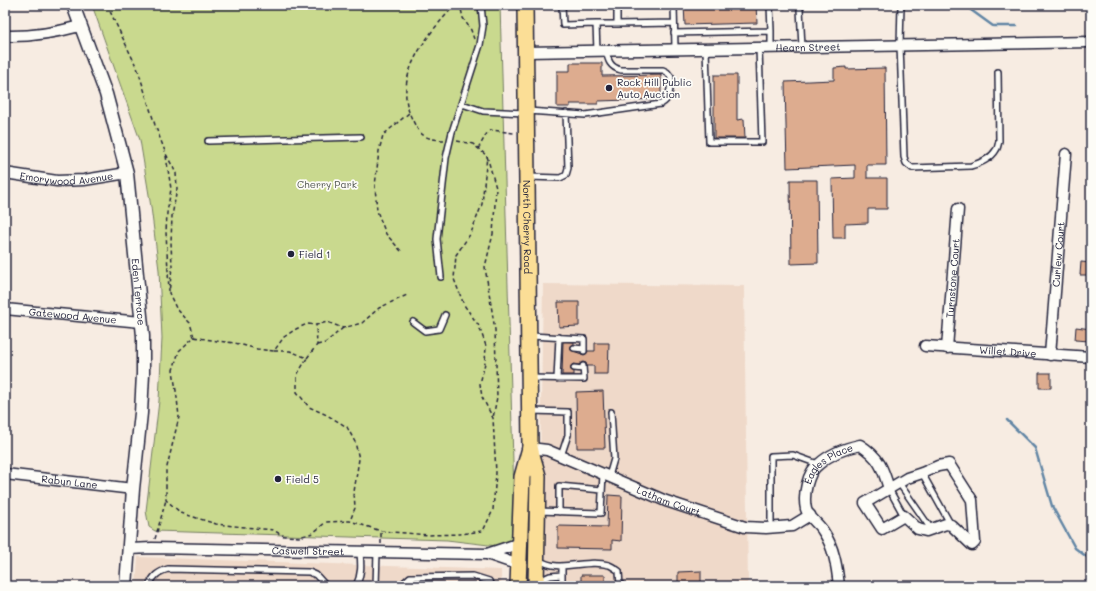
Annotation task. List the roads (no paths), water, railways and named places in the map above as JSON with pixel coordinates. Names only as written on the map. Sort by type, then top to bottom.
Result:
[{"type":"main road","name":"North Cherry Road","points":[[518,586],[522,477],[530,448],[525,5]]},
{"type":"main road","name":"North Cherry Road","points":[[530,448],[538,476],[536,584]]},
{"type":"street","name":"Eden Terrace","points":[[73,5],[106,94],[127,173],[141,322],[143,374],[142,413],[133,489],[126,586]]},
{"type":"street","points":[[5,36],[26,37],[53,33],[80,26]]},
{"type":"street","name":"Hearn Street","points":[[526,52],[1091,42]]},
{"type":"street","name":"Curlew Court","points":[[1050,355],[1066,154]]},
{"type":"street","name":"Emorywood Avenue","points":[[5,173],[57,181],[84,180],[127,173]]},
{"type":"street","name":"Turnstone Court","points":[[947,348],[958,209]]},
{"type":"street","name":"Gatewood Avenue","points":[[5,309],[141,322]]},
{"type":"street","name":"Willet Drive","points":[[925,346],[1091,357]]},
{"type":"street","name":"Eagles Place","points":[[839,586],[836,560],[824,531],[807,510],[805,493],[808,480],[818,464],[845,449],[860,445],[871,452],[884,470],[889,489]]},
{"type":"street","name":"Latham Court","points":[[530,448],[547,450],[666,501],[745,527],[792,526],[810,515]]},
{"type":"street","points":[[949,464],[972,500],[975,542],[972,544],[951,525],[946,524],[926,531],[918,529],[904,516],[882,529],[865,503],[899,483],[907,478],[938,466],[949,464]]},
{"type":"street","name":"Rabun Lane","points":[[5,474],[133,489]]},
{"type":"street","name":"Caswell Street","points":[[487,554],[520,544]]},
{"type":"street","name":"Caswell Street","points":[[129,549],[152,548],[487,554],[519,565]]},
{"type":"lane","points":[[441,277],[437,239],[446,158],[450,140],[477,56],[483,26],[481,5]]},
{"type":"lane","points":[[562,5],[563,25],[674,23]]},
{"type":"lane","points":[[617,5],[617,24]]},
{"type":"lane","points":[[674,5],[675,49]]},
{"type":"lane","points":[[770,5],[771,48]]},
{"type":"lane","points":[[901,5],[900,45],[904,158],[912,168],[971,166],[980,163],[996,150],[999,141],[998,72]]},
{"type":"lane","points":[[800,9],[802,47]]},
{"type":"lane","points":[[462,104],[483,111],[566,113],[585,115],[661,104],[666,101],[669,95],[671,78],[667,72],[662,70],[620,70],[614,68],[608,62],[602,50],[596,24]]},
{"type":"lane","points":[[674,33],[771,31]]},
{"type":"lane","points":[[706,49],[709,142],[762,142],[759,48]]},
{"type":"lane","points":[[527,177],[560,178],[566,175],[568,168],[566,113]]},
{"type":"lane","points":[[208,141],[362,136]]},
{"type":"lane","points":[[413,322],[425,331],[439,329],[445,315]]},
{"type":"lane","points":[[529,335],[584,338],[584,350],[574,348]]},
{"type":"lane","points":[[557,379],[560,368],[561,348],[559,337]]},
{"type":"lane","points":[[529,378],[584,379],[583,367],[574,368]]},
{"type":"lane","points":[[530,411],[568,412],[568,435],[562,456]]},
{"type":"lane","points":[[537,511],[601,513],[602,490],[606,475],[614,459],[611,412]]},
{"type":"lane","points":[[771,527],[771,456],[793,455],[818,464]]},
{"type":"lane","points":[[922,473],[951,525]]},
{"type":"lane","points":[[899,483],[930,529]]},
{"type":"lane","points":[[558,512],[559,486],[602,490]]},
{"type":"lane","points":[[889,489],[904,516]]},
{"type":"lane","points":[[356,586],[361,571],[360,552]]},
{"type":"lane","points":[[376,586],[379,552]]},
{"type":"lane","points":[[536,558],[551,566],[596,563],[610,565],[619,571],[620,586]]},
{"type":"lane","points":[[562,566],[562,586]]},
{"type":"lane","points":[[149,586],[155,575],[168,569],[309,572],[316,575],[326,586]]},
{"type":"lane","points":[[536,584],[550,576],[562,575]]},
{"type":"lane","points":[[400,586],[410,577],[473,576],[488,581],[491,586]]},
{"type":"waterway","points":[[964,5],[993,26],[1017,26]]},
{"type":"waterway","points":[[1007,420],[1035,448],[1052,506],[1075,548],[1091,560]]},
{"type":"place","name":"Rock Hill Public Auto Auction","points":[[609,88]]},
{"type":"place","name":"Field 1","points":[[291,254]]},
{"type":"place","name":"Field 5","points":[[278,479]]},
{"type":"park label","name":"Cherry Park","points":[[327,184]]}]
